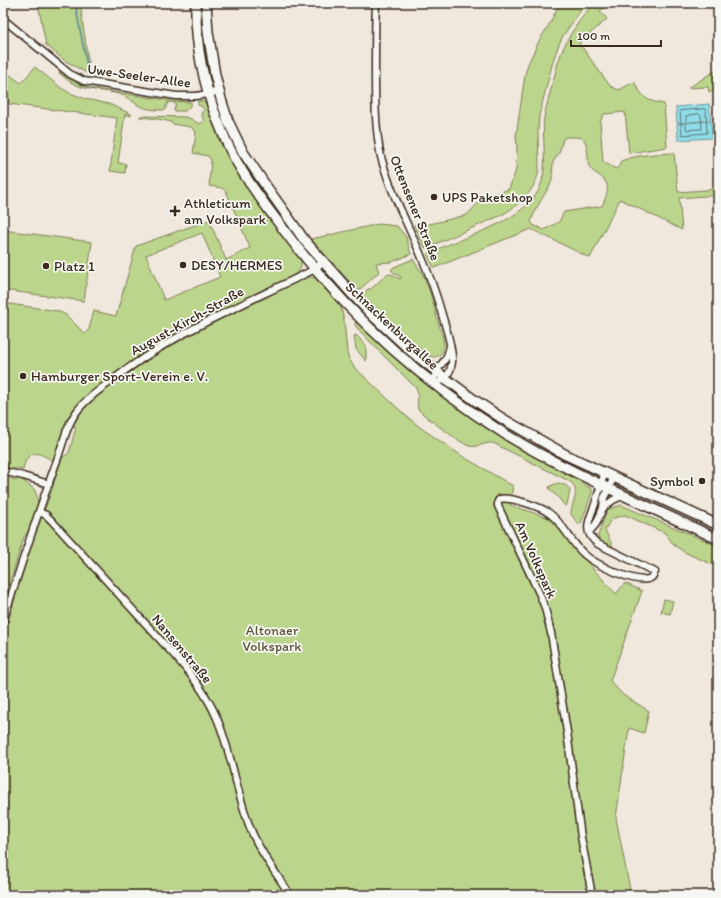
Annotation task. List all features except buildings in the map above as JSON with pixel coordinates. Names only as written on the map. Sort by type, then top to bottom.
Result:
[{"type":"main road","name":"Schnackenburgallee","points":[[196,3],[197,42],[202,70],[208,94],[225,140],[270,212],[300,253],[357,316],[382,340],[434,384],[506,434],[558,464],[718,540]]},
{"type":"main road","name":"Schnackenburgallee","points":[[206,3],[210,51],[215,75],[228,121],[240,147],[248,161],[305,241],[372,315],[411,351],[445,378],[473,399],[521,430],[566,455],[718,525]]},
{"type":"street","name":"Ottensener Straße","points":[[376,3],[375,109],[381,156],[394,195],[432,283],[448,334],[452,365],[445,378]]},
{"type":"street","name":"Uwe-Seeler-Allee","points":[[3,19],[70,74],[84,81],[176,96],[196,96],[219,91]]},
{"type":"street","name":"August-Kirch-Straße","points":[[3,621],[48,484],[70,423],[78,409],[100,389],[127,368],[152,352],[314,269],[323,262]]},
{"type":"street","points":[[445,378],[434,384],[434,376],[436,371],[446,357],[450,346]]},
{"type":"street","points":[[3,472],[48,484]]},
{"type":"street","points":[[589,532],[596,524],[603,508],[604,473]]},
{"type":"street","points":[[589,532],[588,521],[596,500],[604,486],[614,477]]},
{"type":"street","points":[[603,508],[616,498],[626,496]]},
{"type":"street","name":"Am Volkspark","points":[[589,532],[592,539],[598,544],[655,572],[653,576],[644,580],[630,578],[600,566],[583,554],[557,521],[543,509],[506,498],[498,501],[498,506],[540,595],[551,633],[567,732],[581,837],[592,895]]},
{"type":"street","name":"Nansenstraße","points":[[39,512],[46,515],[56,524],[175,656],[203,691],[223,733],[251,830],[264,855],[290,895]]},
{"type":"green space","points":[[38,3],[80,3],[90,75],[64,60],[46,45]]},
{"type":"green space","points":[[199,3],[202,3],[209,65],[205,66],[201,42]]},
{"type":"green space","points":[[560,3],[586,3],[563,36],[553,61],[539,116],[539,168],[535,183],[521,201],[502,215],[425,248],[414,225],[430,224],[467,215],[482,199],[509,189],[516,170],[516,136],[528,64]]},
{"type":"green space","points":[[594,3],[610,3],[600,11],[607,19],[579,43],[610,86],[619,90],[634,82],[646,98],[664,104],[667,147],[629,153],[625,112],[604,114],[600,122],[603,162],[616,169],[621,161],[634,157],[674,153],[678,192],[718,189],[718,195],[679,198],[682,230],[620,199],[590,258],[531,229],[434,268],[427,254],[497,225],[510,218],[532,200],[538,191],[544,171],[544,118],[557,66],[567,40]],"holes":[[[566,137],[584,139],[587,147],[589,166],[604,179],[607,186],[607,194],[602,206],[564,212],[559,222],[544,230],[533,225],[531,221],[550,185],[552,180],[553,162],[559,153],[563,139]]]},
{"type":"green space","points":[[35,67],[61,88],[70,93],[86,99],[109,104],[131,114],[131,116],[125,114],[118,163],[126,164],[125,173],[110,171],[117,118],[9,104],[7,87],[3,84],[3,70],[21,83]]},
{"type":"green space","points":[[718,69],[718,91],[709,92],[708,87],[688,88]]},
{"type":"green space","points":[[59,72],[71,80],[89,88],[173,101],[191,102],[191,105],[185,111],[174,111],[176,103],[168,102],[165,110],[148,109],[141,107],[127,97],[119,94],[90,89],[74,84]]},
{"type":"green space","points":[[198,101],[203,101],[207,104],[268,215],[300,258],[300,269],[296,274],[287,279],[216,313],[170,338],[126,366],[91,392],[74,408],[68,418],[53,461],[40,454],[34,454],[27,458],[23,470],[3,467],[3,303],[58,311],[66,315],[85,334],[89,329],[94,311],[116,316],[136,246],[209,220],[226,260],[250,248],[226,191],[222,188],[209,186],[211,160],[208,156],[193,153],[196,132],[191,127],[172,124],[171,122],[158,119],[140,117],[185,117],[199,124],[204,121],[201,113],[204,110],[203,107],[198,105]],"holes":[[[202,233],[220,277],[164,300],[146,255]]]},
{"type":"green space","points":[[245,167],[255,177],[309,250],[310,258],[273,211]]},
{"type":"green space","points":[[379,224],[397,226],[406,237],[411,254],[392,262],[376,263],[379,272],[358,291],[311,239]]},
{"type":"green space","name":"Platz 1","points":[[3,230],[92,242],[84,301],[3,290]]},
{"type":"green space","points":[[413,259],[428,286],[443,338],[443,351],[436,357],[426,354],[392,325],[362,296],[368,289],[371,289],[386,275],[391,274],[400,279],[401,277],[391,270],[394,267]]},
{"type":"green space","name":"Altonaer Volkspark","points":[[310,277],[318,279],[340,303],[344,320],[347,352],[354,367],[421,428],[462,456],[513,486],[510,505],[549,518],[616,594],[625,583],[642,591],[610,681],[623,695],[649,711],[644,733],[629,728],[616,818],[631,895],[3,895],[3,639],[33,538],[48,501],[62,458],[69,453],[76,427],[73,426],[80,413],[91,401],[128,371],[184,337],[301,279]]},
{"type":"green space","points":[[356,321],[439,394],[468,414],[582,480],[583,484],[592,489],[592,493],[581,523],[578,524],[571,514],[575,498],[575,490],[571,482],[493,443],[469,446],[451,435],[421,412],[418,409],[418,393],[416,388],[357,328],[355,324]]},
{"type":"green space","points":[[355,335],[366,345],[366,361],[356,349]]},
{"type":"green space","points":[[3,476],[16,480],[20,479],[25,482],[34,489],[38,503],[30,529],[24,537],[3,604]]},
{"type":"green space","points":[[558,483],[565,485],[570,490],[566,506],[549,489],[550,486]]},
{"type":"green space","points":[[621,505],[718,546],[718,567],[684,552],[674,545],[665,533],[625,515],[611,519],[605,530],[613,547],[601,542],[598,536],[607,510]]},
{"type":"green space","points":[[664,599],[673,601],[670,614],[661,612]]},
{"type":"water","points":[[709,104],[711,120],[677,123],[676,107]]},
{"type":"water","points":[[711,121],[712,138],[678,140],[677,124]]},
{"type":"waterway","points":[[75,3],[87,66]]},
{"type":"place","name":"UPS Paketshop","points":[[434,197]]},
{"type":"place","name":"Athleticum am Volkspark","points":[[175,211]]},
{"type":"place","name":"DESY/HERMES","points":[[183,265]]},
{"type":"place","name":"Platz 1","points":[[46,266]]},
{"type":"place","name":"Hamburger Sport-Verein e. V.","points":[[23,376]]},
{"type":"place","name":"Symbol","points":[[702,481]]}]
